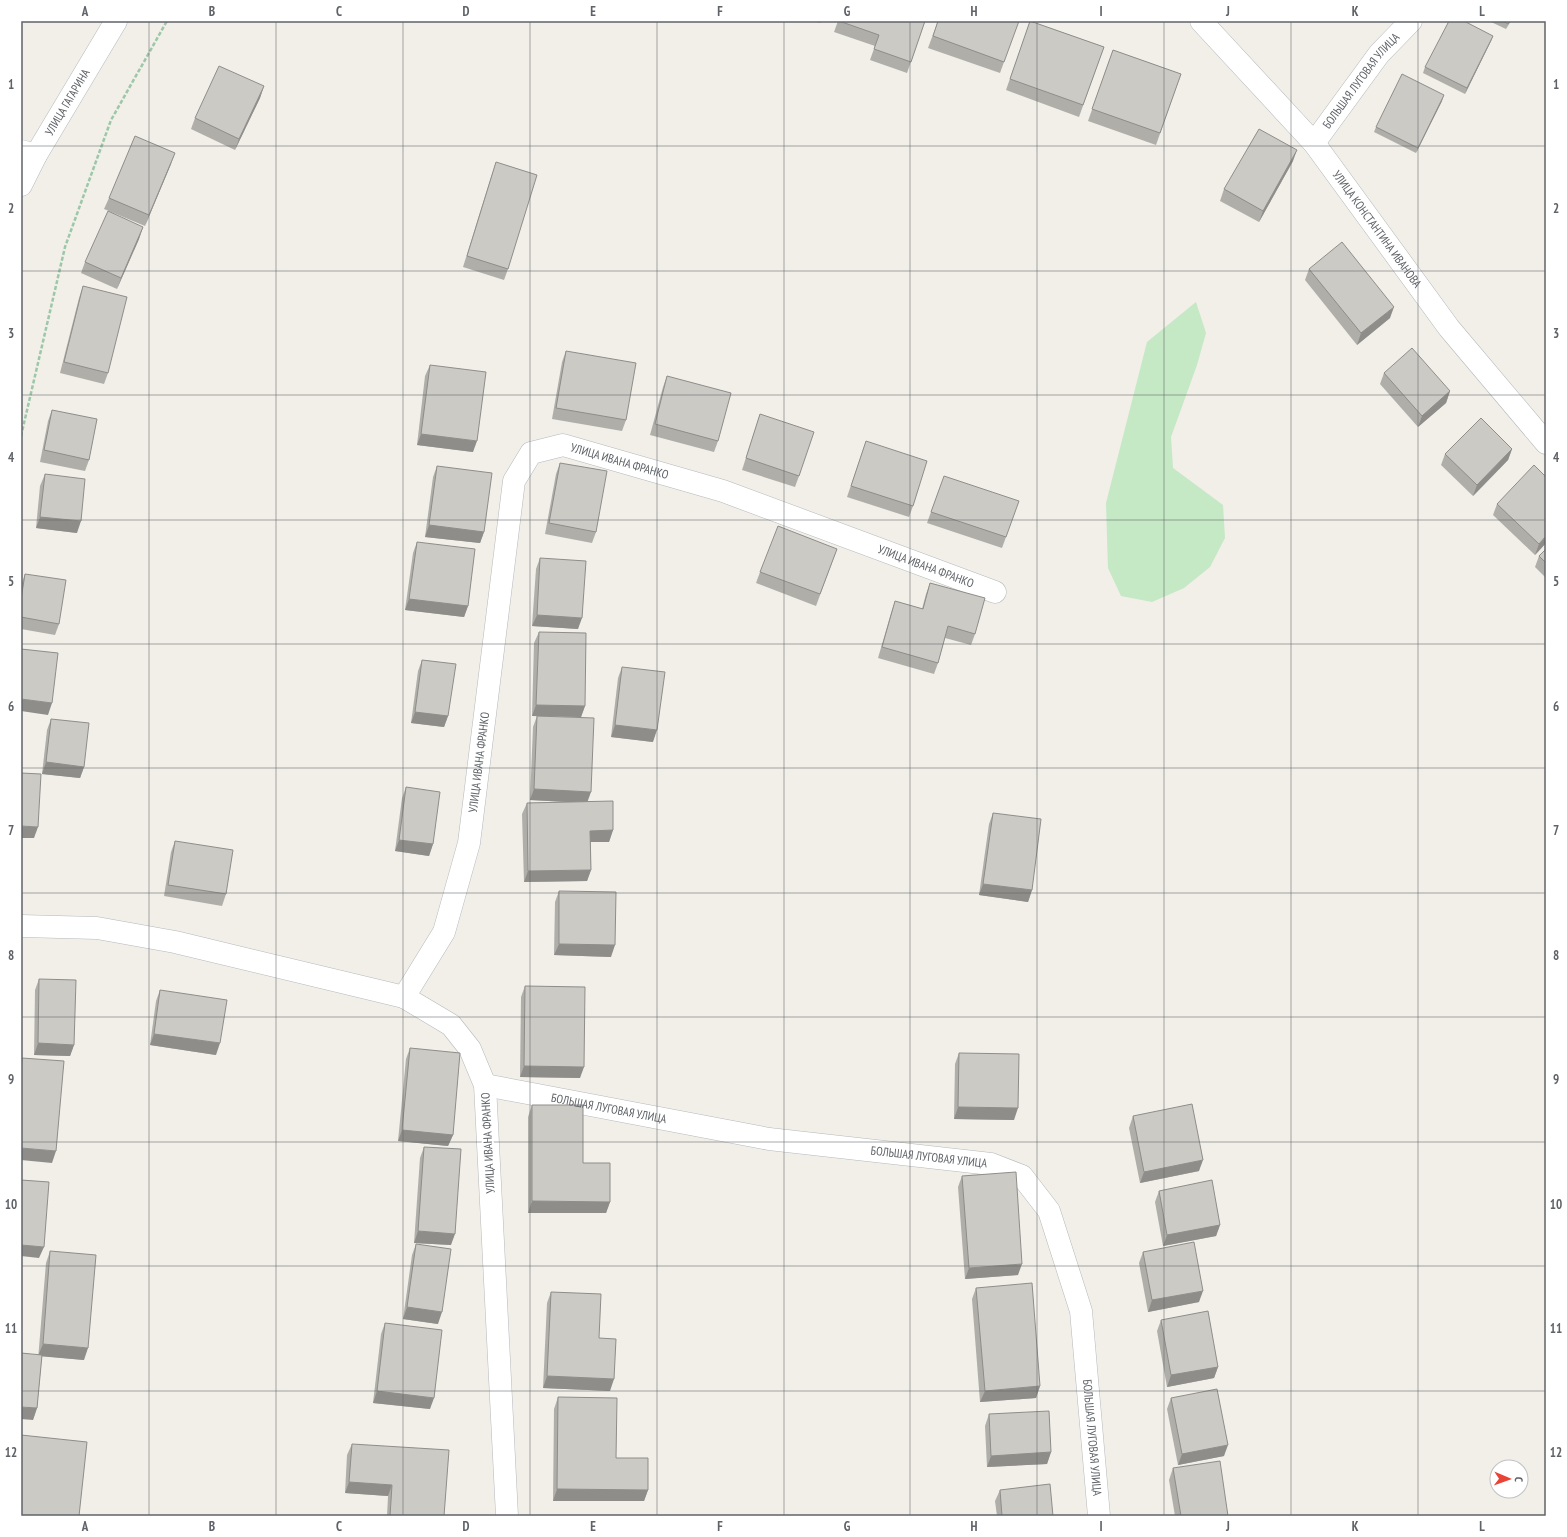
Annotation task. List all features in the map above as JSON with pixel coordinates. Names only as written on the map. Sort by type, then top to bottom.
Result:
[{"type":"street","name":"УЛИЦА ГАГАРИНА","points":[[21,185],[28,153],[116,21]]},
{"type":"street","name":"УЛИЦА КОНСТАНТИНА ИВАНОВА","points":[[1201,21],[1314,143],[1448,328],[1546,443]]},
{"type":"street","name":"БОЛЬШАЯ ЛУГОВАЯ УЛИЦА","points":[[1314,143],[1379,54],[1411,21]]},
{"type":"street","name":"УЛИЦА ИВАНА ФРАНКО","points":[[507,1516],[484,1085],[470,1049],[451,1025],[404,996],[444,932],[469,843],[514,481],[531,453],[563,445],[723,491],[995,592]]},
{"type":"street","points":[[21,926],[97,928],[175,942],[404,996]]},
{"type":"street","name":"БОЛЬШАЯ ЛУГОВАЯ УЛИЦА","points":[[484,1085],[769,1139],[991,1164],[1022,1176],[1049,1211],[1081,1311],[1099,1516]]},
{"type":"path","points":[[21,436],[65,247],[111,120],[167,21]]},
{"type":"green space","points":[[1196,302],[1206,333],[1197,365],[1171,437],[1173,468],[1223,505],[1225,538],[1210,567],[1184,588],[1152,602],[1121,596],[1108,568],[1106,503],[1147,342]]},
{"type":"building","points":[[839,21],[925,21],[911,62],[874,49],[879,35]]},
{"type":"building","points":[[938,21],[1019,21],[1004,62],[933,36]]},
{"type":"building","points":[[1030,21],[1104,47],[1083,105],[1010,79]]},
{"type":"building","points":[[1449,21],[1464,21],[1493,36],[1467,88],[1425,67]]},
{"type":"building","points":[[1503,21],[1510,21],[1508,24]]},
{"type":"building","points":[[1113,50],[1181,74],[1160,133],[1092,109]]},
{"type":"building","points":[[219,66],[264,86],[239,139],[195,118]]},
{"type":"building","points":[[1402,74],[1444,95],[1418,148],[1376,127]]},
{"type":"building","points":[[1259,129],[1297,150],[1263,211],[1224,189]]},
{"type":"building","points":[[135,136],[175,153],[149,215],[109,198]]},
{"type":"building","points":[[496,162],[537,175],[508,269],[467,256]]},
{"type":"building","points":[[108,211],[143,227],[121,278],[85,262]]},
{"type":"building","points":[[1342,242],[1394,307],[1361,333],[1309,269]]},
{"type":"building","points":[[83,286],[127,297],[108,373],[64,362]]},
{"type":"building","points":[[1412,348],[1450,391],[1422,416],[1384,373]]},
{"type":"building","points":[[566,351],[636,363],[626,420],[556,408]]},
{"type":"building","points":[[430,365],[486,372],[477,441],[421,434]]},
{"type":"building","points":[[667,376],[731,393],[718,441],[655,424]]},
{"type":"building","points":[[52,410],[97,419],[89,460],[44,450]]},
{"type":"building","points":[[760,414],[814,432],[799,476],[746,458]]},
{"type":"building","points":[[1481,418],[1512,449],[1477,485],[1445,454]]},
{"type":"building","points":[[866,441],[927,461],[913,506],[851,486]]},
{"type":"building","points":[[560,463],[607,471],[596,532],[549,523]]},
{"type":"building","points":[[1534,465],[1546,477],[1546,536],[1539,544],[1497,504]]},
{"type":"building","points":[[437,466],[492,473],[484,532],[429,525]]},
{"type":"building","points":[[45,474],[85,479],[81,521],[40,517]]},
{"type":"building","points":[[944,476],[1019,501],[1006,537],[931,512]]},
{"type":"building","points":[[778,526],[837,549],[820,594],[760,572]]},
{"type":"building","points":[[417,542],[475,549],[468,606],[409,599]]},
{"type":"building","points":[[1546,549],[1546,563],[1539,556]]},
{"type":"building","points":[[540,558],[586,561],[582,618],[537,615]]},
{"type":"building","points":[[25,574],[66,580],[59,624],[21,617],[21,599]]},
{"type":"building","points":[[930,583],[985,598],[975,634],[948,626],[938,663],[882,647],[895,601],[923,609]]},
{"type":"building","points":[[539,632],[586,633],[585,706],[536,705]]},
{"type":"building","points":[[21,649],[58,653],[52,703],[21,699]]},
{"type":"building","points":[[422,660],[456,664],[448,716],[415,712]]},
{"type":"building","points":[[622,667],[665,672],[657,730],[615,725]]},
{"type":"building","points":[[537,716],[594,718],[591,792],[534,789]]},
{"type":"building","points":[[51,719],[89,723],[84,767],[46,762]]},
{"type":"building","points":[[21,773],[41,774],[38,827],[21,826]]},
{"type":"building","points":[[406,787],[440,792],[433,844],[399,840]]},
{"type":"building","points":[[613,801],[613,830],[590,831],[591,870],[528,871],[527,803]]},
{"type":"building","points":[[993,813],[1041,819],[1032,890],[983,884]]},
{"type":"building","points":[[175,841],[233,850],[226,894],[168,885]]},
{"type":"building","points":[[559,891],[616,892],[615,945],[559,944]]},
{"type":"building","points":[[39,979],[76,980],[74,1045],[38,1043]]},
{"type":"building","points":[[525,986],[585,987],[584,1067],[524,1066]]},
{"type":"building","points":[[160,990],[227,1000],[220,1043],[154,1034]]},
{"type":"building","points":[[410,1048],[460,1053],[453,1135],[402,1130]]},
{"type":"building","points":[[959,1053],[1019,1054],[1018,1108],[958,1107]]},
{"type":"building","points":[[22,1058],[64,1061],[56,1151],[21,1148]]},
{"type":"building","points":[[1192,1104],[1203,1160],[1144,1172],[1133,1116]]},
{"type":"building","points":[[532,1105],[583,1105],[583,1163],[610,1163],[610,1202],[532,1201]]},
{"type":"building","points":[[424,1147],[461,1149],[455,1234],[418,1231]]},
{"type":"building","points":[[1016,1172],[1022,1264],[969,1268],[962,1176]]},
{"type":"building","points":[[21,1180],[49,1182],[44,1247],[21,1245]]},
{"type":"building","points":[[1212,1180],[1220,1225],[1167,1235],[1159,1191]]},
{"type":"building","points":[[1194,1242],[1203,1291],[1152,1300],[1143,1252]]},
{"type":"building","points":[[416,1244],[451,1249],[442,1312],[407,1307]]},
{"type":"building","points":[[50,1251],[96,1255],[88,1348],[43,1344]]},
{"type":"building","points":[[1032,1283],[1040,1386],[985,1391],[976,1288]]},
{"type":"building","points":[[551,1292],[601,1294],[599,1338],[616,1339],[614,1379],[547,1376]]},
{"type":"building","points":[[1208,1311],[1218,1367],[1171,1375],[1161,1320]]},
{"type":"building","points":[[385,1323],[442,1330],[434,1398],[377,1391]]},
{"type":"building","points":[[21,1353],[42,1355],[37,1408],[21,1407]]},
{"type":"building","points":[[1217,1389],[1228,1445],[1182,1454],[1171,1398]]},
{"type":"building","points":[[558,1397],[617,1398],[616,1458],[648,1458],[648,1490],[557,1489]]},
{"type":"building","points":[[1049,1411],[1051,1452],[991,1456],[989,1414]]},
{"type":"building","points":[[21,1435],[87,1442],[79,1516],[21,1516]]},
{"type":"building","points":[[352,1444],[449,1450],[444,1516],[390,1516],[392,1485],[349,1482]]},
{"type":"building","points":[[1220,1461],[1228,1516],[1181,1516],[1173,1468]]},
{"type":"building","points":[[1050,1484],[1053,1516],[1002,1516],[1000,1490]]}]
